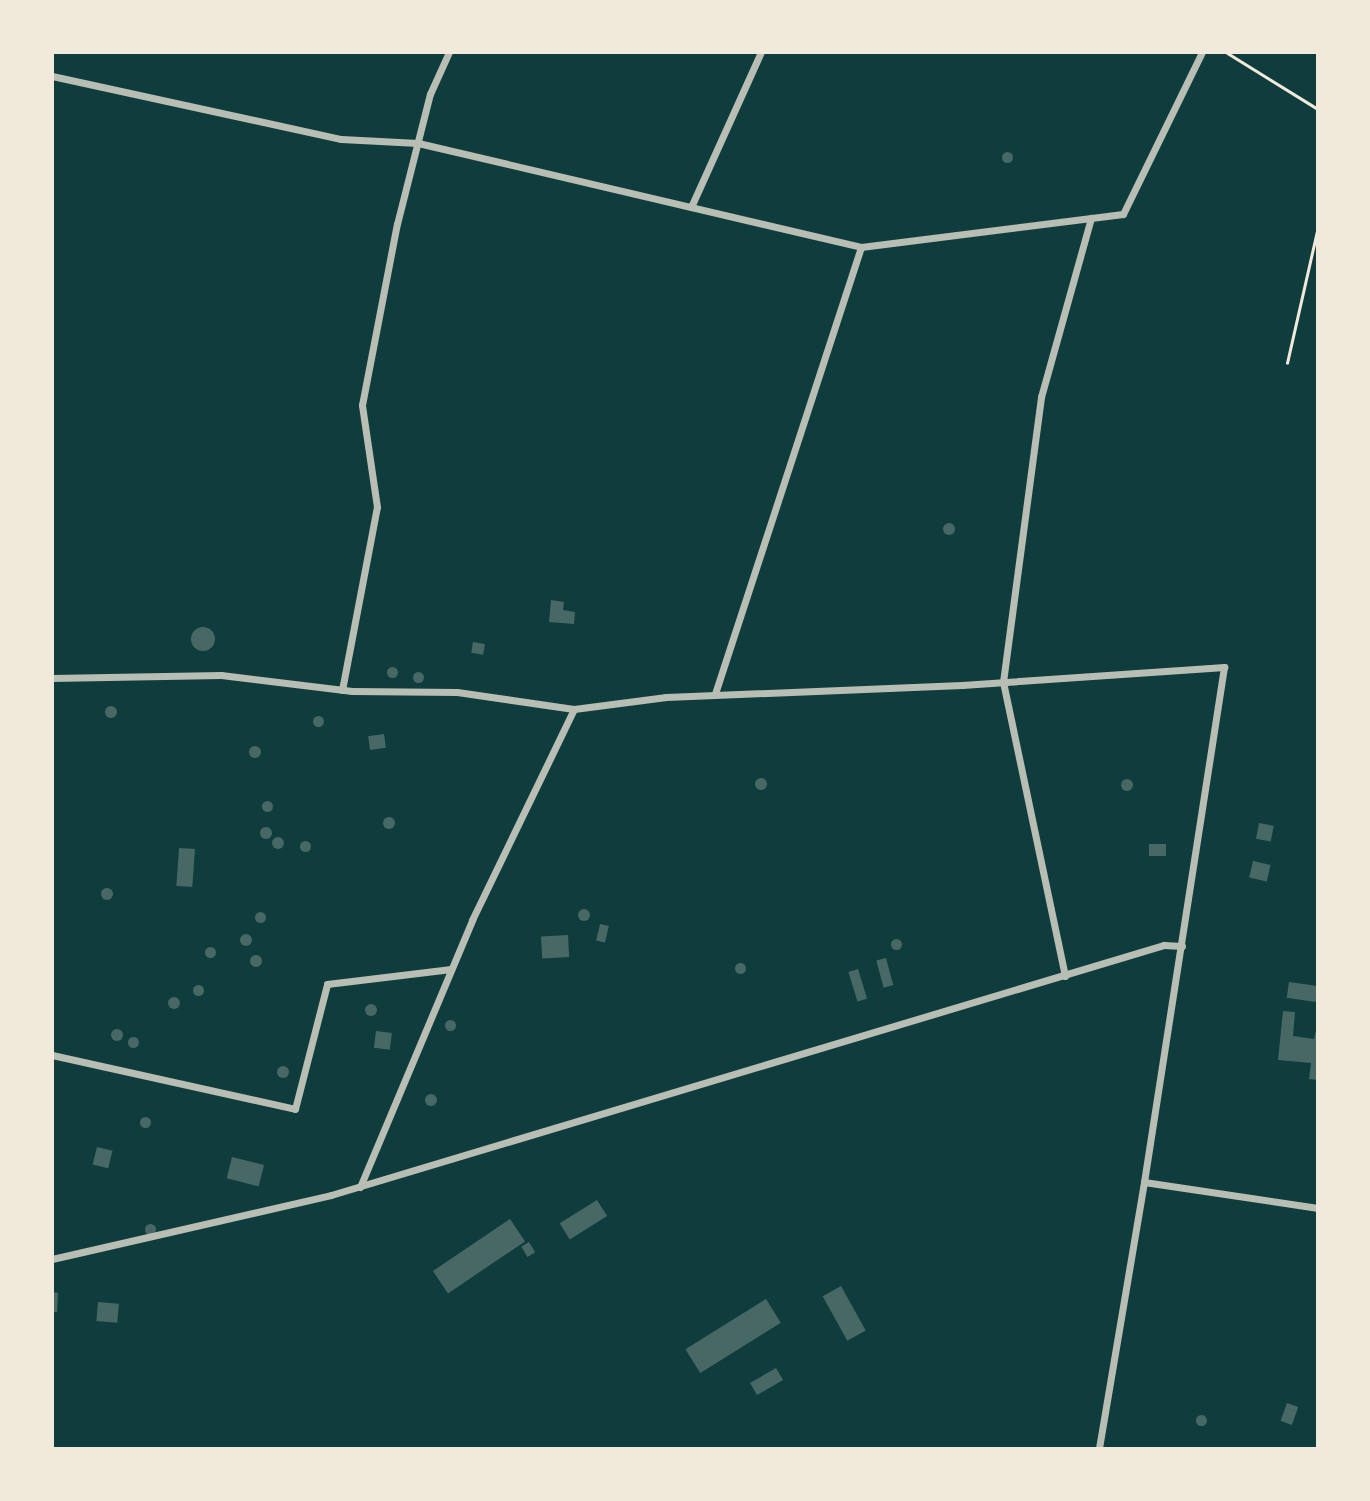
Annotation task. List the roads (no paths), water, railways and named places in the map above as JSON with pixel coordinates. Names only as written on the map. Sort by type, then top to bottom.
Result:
[{"type":"street","points":[[342,690],[377,507],[362,405],[397,224],[430,94],[449,52]]},
{"type":"street","points":[[691,207],[761,52]]},
{"type":"street","points":[[52,76],[341,139],[418,143],[861,247],[1123,214],[1202,52]]},
{"type":"street","points":[[1065,976],[1003,682],[1041,397],[1091,218]]},
{"type":"street","points":[[715,695],[861,247]]},
{"type":"street","points":[[52,678],[221,675],[342,690],[457,692],[574,709],[666,697],[1003,682],[1224,667],[1182,946],[1099,1448]]},
{"type":"street","points":[[360,1187],[472,920],[574,709]]},
{"type":"street","points":[[52,1259],[202,1227],[360,1187],[1164,945],[1182,946]]},
{"type":"street","points":[[52,1055],[295,1109],[327,984],[451,969]]},
{"type":"street","points":[[1144,1182],[1318,1208]]}]
